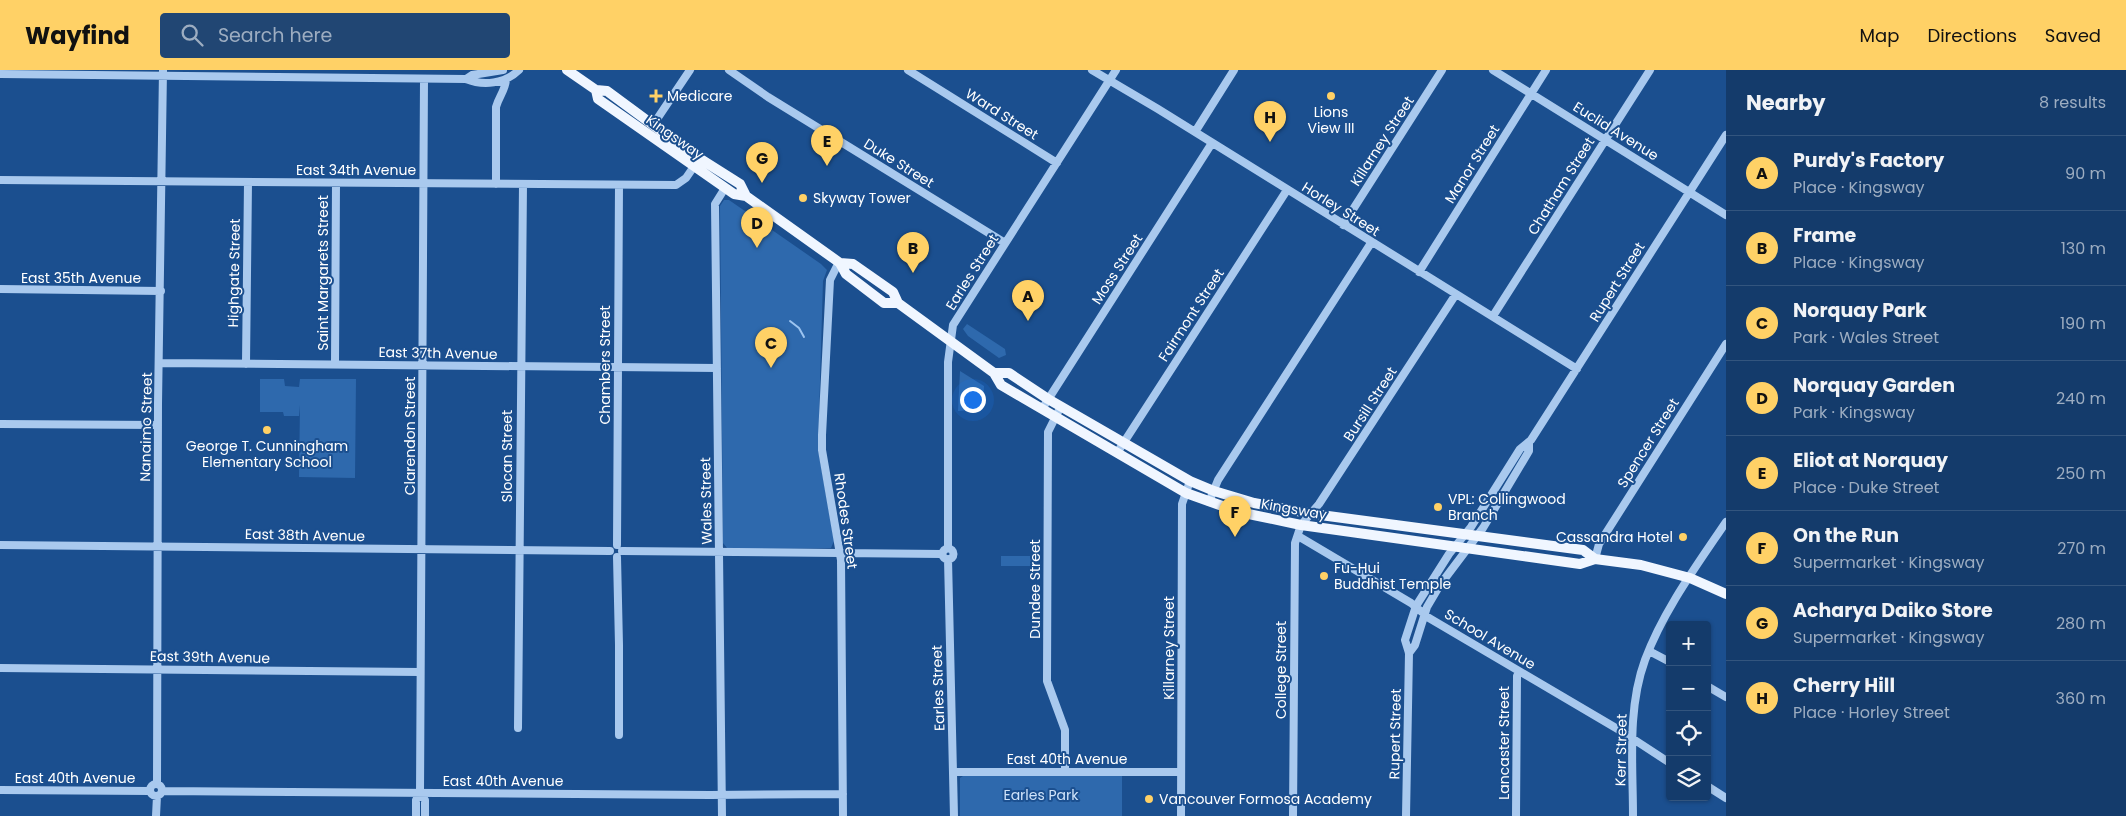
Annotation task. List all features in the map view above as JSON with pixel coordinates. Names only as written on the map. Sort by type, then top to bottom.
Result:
[{"type":"main road","name":"Kingsway","points":[[567,70],[596,90],[607,91],[653,125],[724,188],[734,194],[746,196],[839,262],[846,274],[884,303],[898,303],[994,372],[1001,384],[1186,493],[1253,516],[1301,525],[1580,564],[1596,558]]},
{"type":"main road","name":"Kingsway","points":[[596,90],[598,99],[697,163],[740,184],[746,196]]},
{"type":"main road","name":"Kingsway","points":[[994,372],[1009,374],[1123,443],[1190,481],[1214,491],[1254,503],[1313,514],[1583,550],[1596,558],[1642,565],[1690,578],[1726,594]]},
{"type":"street","points":[[0,74],[313,73],[466,79],[474,82],[506,80],[519,70]]},
{"type":"street","points":[[653,125],[690,70]]},
{"type":"street","name":"Duke Street","points":[[730,70],[768,97],[1005,243]]},
{"type":"street","name":"Ward Street","points":[[908,70],[1056,163]]},
{"type":"street","name":"Horley Street","points":[[1092,70],[1577,369]]},
{"type":"street","name":"Earles Street","points":[[954,816],[946,554],[948,362],[954,325],[1116,70]]},
{"type":"street","points":[[1195,132],[1234,70]]},
{"type":"street","name":"Killarney Street","points":[[1343,225],[1442,70]]},
{"type":"street","name":"Euclid Avenue","points":[[1493,70],[1726,215]]},
{"type":"street","name":"Manor Street","points":[[1419,272],[1546,70]]},
{"type":"street","name":"Chatham Street","points":[[1493,316],[1650,70]]},
{"type":"street","points":[[466,79],[472,75],[502,71]]},
{"type":"street","name":"Nanaimo Street","points":[[157,784],[158,425],[163,73]]},
{"type":"street","name":"Clarendon Street","points":[[416,816],[416,800],[420,793],[424,78]]},
{"type":"street","points":[[496,184],[496,107],[499,98],[505,90],[506,80]]},
{"type":"street","name":"Rupert Street","points":[[1406,816],[1409,653],[1405,640],[1416,606],[1432,579],[1465,534],[1520,449],[1529,443],[1726,135]]},
{"type":"street","name":"Moss Street","points":[[1042,409],[1212,144]]},
{"type":"street","name":"East 34th Avenue","points":[[0,180],[679,185],[697,163]]},
{"type":"street","name":"Highgate Street","points":[[246,364],[248,182]]},
{"type":"street","name":"Saint Margarets Street","points":[[335,364],[336,183]]},
{"type":"street","name":"Slocan Street","points":[[518,728],[522,184]]},
{"type":"street","name":"Chambers Street","points":[[619,185],[619,735]]},
{"type":"street","name":"Wales Street","points":[[722,816],[715,204],[724,188]]},
{"type":"street","name":"Fairmont Street","points":[[1117,453],[1287,190]]},
{"type":"street","points":[[1209,502],[1218,480],[1371,243]]},
{"type":"street","name":"Rhodes Street","points":[[839,262],[830,280],[822,450],[840,553],[843,816]]},
{"type":"street","name":"East 35th Avenue","points":[[0,289],[161,291]]},
{"type":"street","name":"Bursill Street","points":[[1301,525],[1313,514],[1456,294]]},
{"type":"street","name":"Spencer Street","points":[[1596,558],[1599,544],[1726,344]]},
{"type":"street","name":"East 37th Avenue","points":[[160,363],[717,368]]},
{"type":"street","name":"Dundee Street","points":[[1061,406],[1048,432],[1047,443],[1047,681],[1065,730],[1065,772]]},
{"type":"street","points":[[0,424],[158,425]]},
{"type":"street","name":"Rupert Street","points":[[1409,653],[1415,644],[1425,614],[1440,585],[1477,536],[1529,451],[1529,443]]},
{"type":"street","name":"Killarney Street","points":[[1181,816],[1182,504],[1190,481]]},
{"type":"street","name":"Kerr Street","points":[[1633,816],[1633,722],[1644,661],[1665,618],[1726,522]]},
{"type":"street","name":"College Street","points":[[1293,816],[1295,546],[1301,525]]},
{"type":"street","name":"School Avenue","points":[[1298,536],[1416,606],[1425,614],[1519,672],[1633,738],[1666,760]]},
{"type":"street","name":"East 38th Avenue","points":[[0,545],[610,550],[613,556],[619,551]]},
{"type":"street","points":[[619,551],[946,554]]},
{"type":"street","points":[[1649,651],[1666,660]]},
{"type":"street","name":"East 39th Avenue","points":[[0,668],[420,672]]},
{"type":"street","name":"Lancaster Street","points":[[1516,816],[1517,676],[1519,672]]},
{"type":"street","points":[[1711,688],[1726,697]]},
{"type":"street","name":"East 40th Avenue","points":[[953,772],[1181,772]]},
{"type":"street","points":[[156,816],[159,794],[160,786],[157,784],[152,786],[151,794],[159,794]]},
{"type":"street","points":[[1711,789],[1726,798]]},
{"type":"street","name":"East 40th Avenue","points":[[0,790],[150,791]]},
{"type":"street","name":"Clarendon Street","points":[[420,793],[425,800],[425,816]]},
{"type":"street","name":"East 40th Avenue","points":[[159,794],[843,794]]},
{"type":"green space","points":[[724,200],[729,200],[827,270],[823,281],[818,449],[834,541],[831,548],[737,549],[727,548],[723,543],[720,206]]},
{"type":"green space","points":[[967,324],[1005,349],[1006,355],[999,358],[968,336],[963,329]]},
{"type":"green space","points":[[960,371],[984,386],[983,409],[958,411]]},
{"type":"green space","points":[[260,379],[284,379],[285,386],[299,387],[300,379],[356,379],[355,478],[299,477],[300,405],[299,416],[284,416],[283,412],[260,412]]},
{"type":"green space","points":[[1001,556],[1036,556],[1036,566],[1001,566]]},
{"type":"green space","name":"Earles Park","points":[[1122,774],[1122,816],[960,816],[960,778],[963,776]]},
{"type":"waterway","points":[[790,321],[799,328],[804,337]]},
{"type":"place","name":"Medicare","points":[[656,96]]},
{"type":"place","name":"Lions View III","points":[[1331,96]]},
{"type":"place","name":"Cherry Hill","points":[[1270,142]]},
{"type":"place","name":"Eliot at Norquay","points":[[827,166]]},
{"type":"place","name":"Acharya Daiko Store","points":[[762,183]]},
{"type":"place","name":"Skyway Tower","points":[[803,198]]},
{"type":"place","name":"Norquay Garden","points":[[757,248]]},
{"type":"place","name":"Frame","points":[[913,273]]},
{"type":"place","name":"Purdy's Factory","points":[[1028,321]]},
{"type":"place","name":"Norquay Park","points":[[771,368]]},
{"type":"place","name":"George T. Cunningham Elementary School","points":[[267,430]]},
{"type":"place","name":"VPL: Collingwood Branch","points":[[1438,507]]},
{"type":"place","name":"On the Run","points":[[1235,537]]},
{"type":"place","name":"Cassandra Hotel","points":[[1683,537]]},
{"type":"place","name":"Fu-Hui Buddhist Temple","points":[[1324,576]]},
{"type":"place","name":"Vancouver Formosa Academy","points":[[1149,799]]}]
